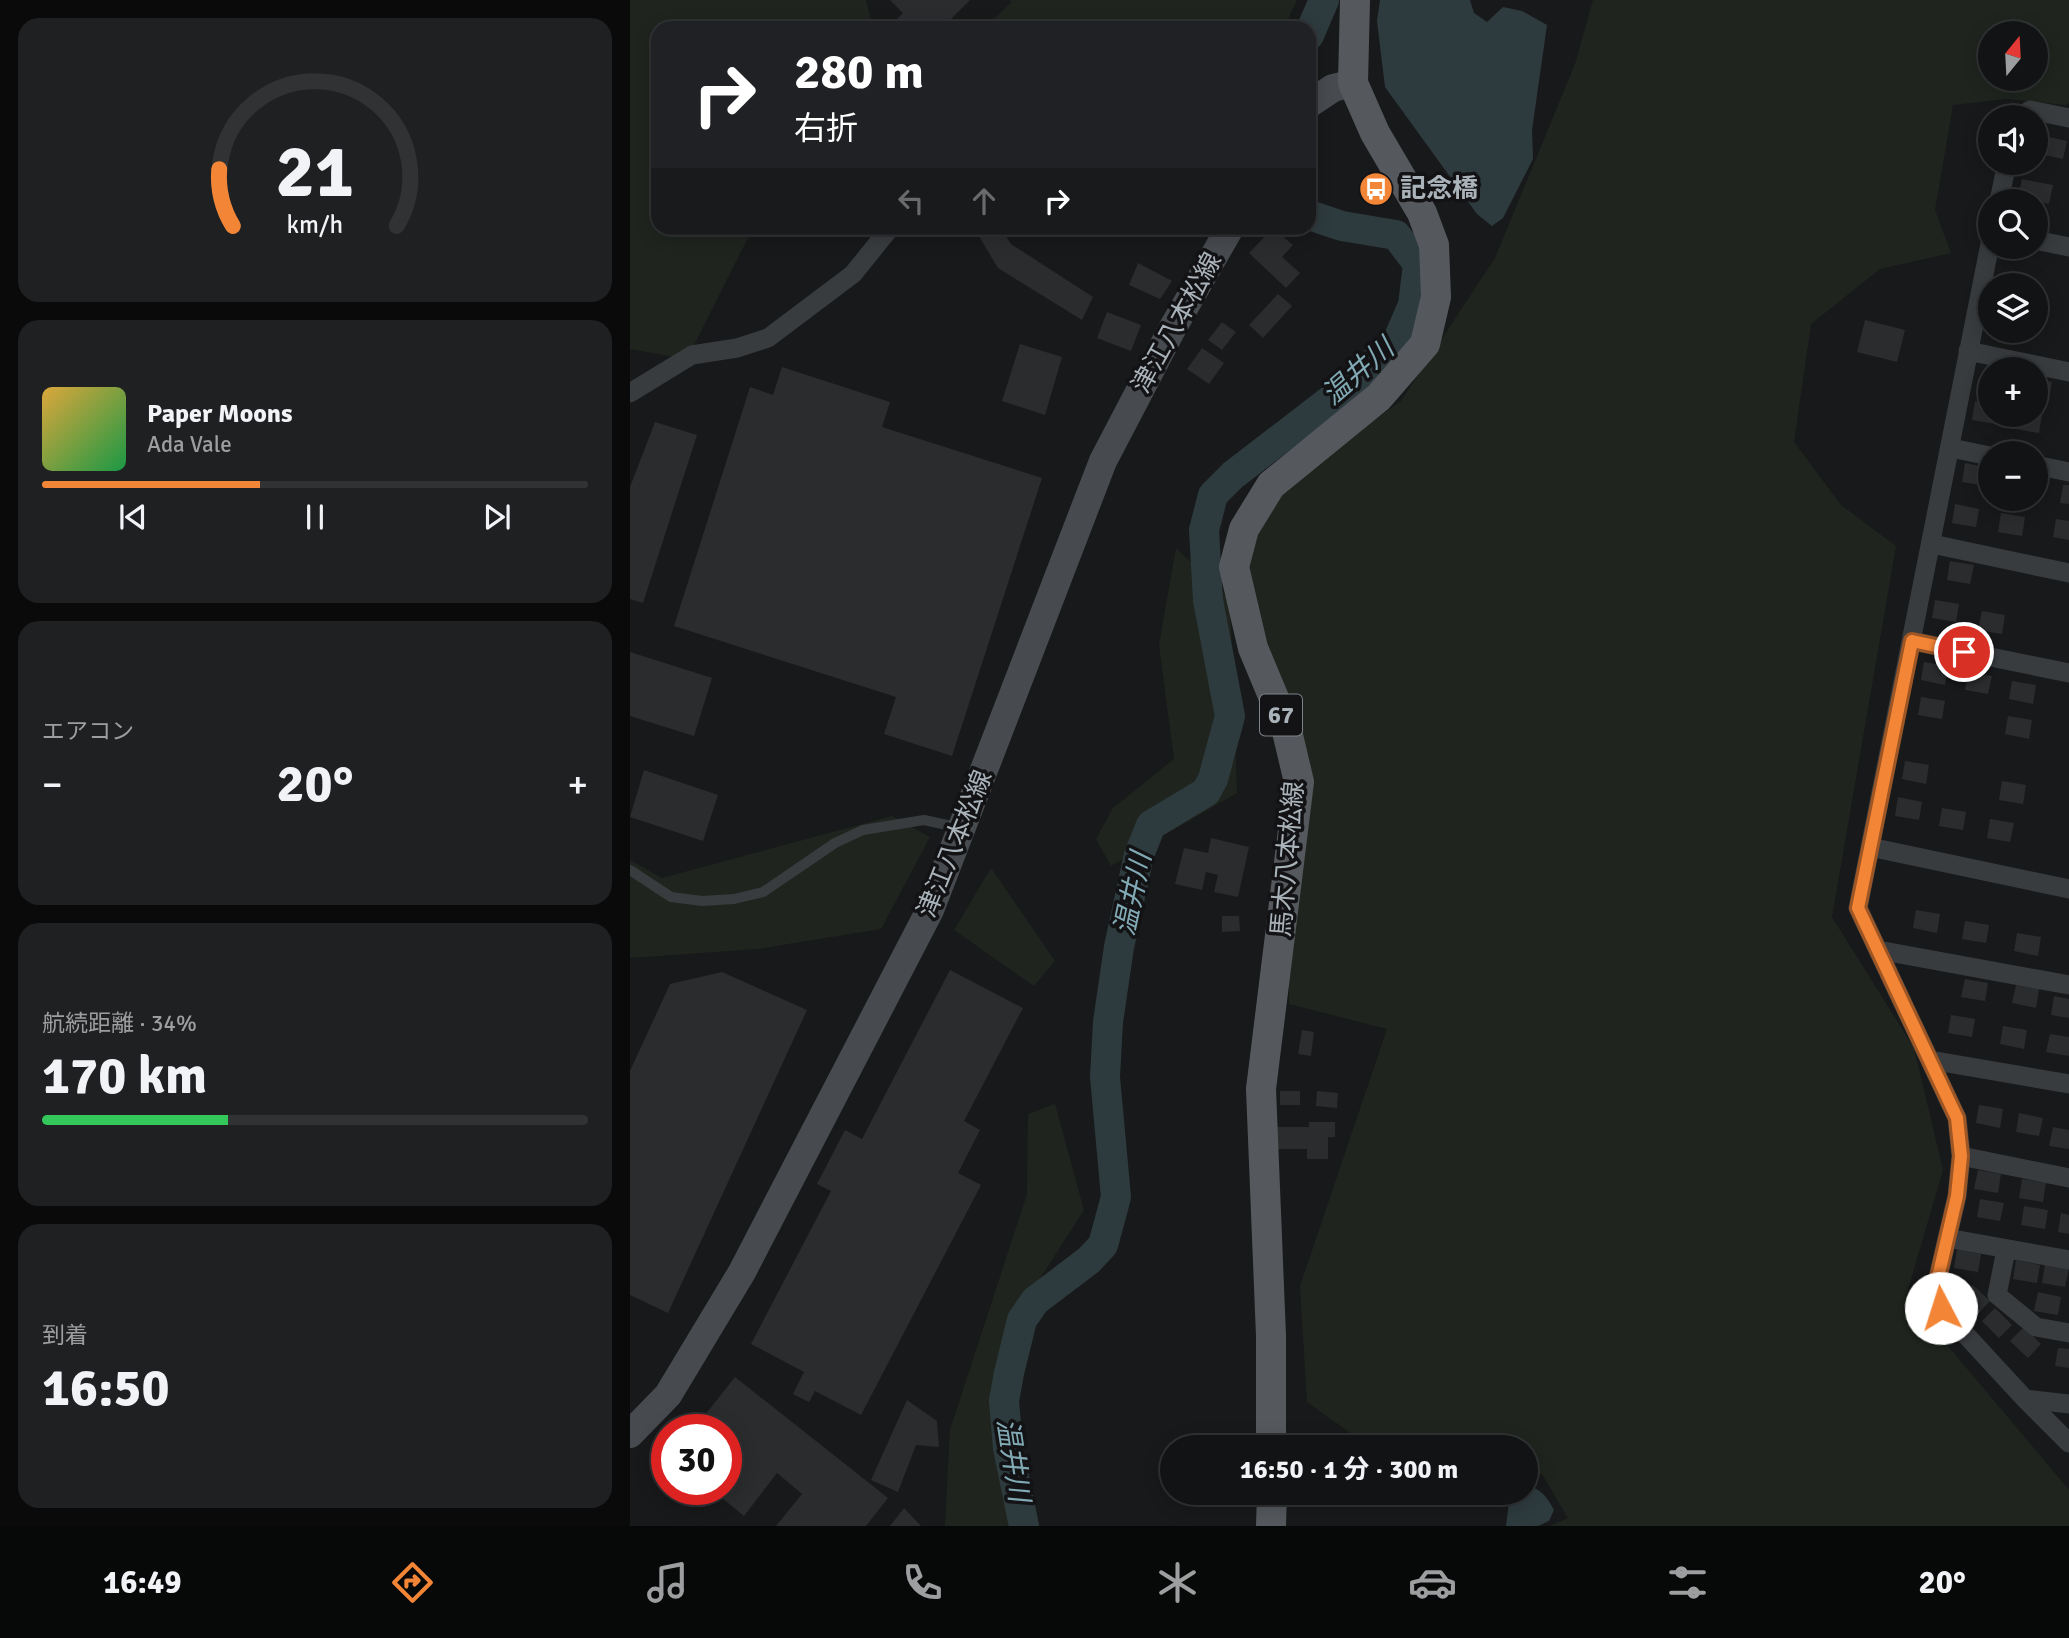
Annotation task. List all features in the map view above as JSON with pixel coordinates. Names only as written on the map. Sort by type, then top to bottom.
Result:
[{"type":"main road","name":"馬木八本松線","points":[[1271,1435],[1271,1336],[1261,1089],[1299,782],[1286,727],[1253,648],[1234,567],[1244,528],[1271,485],[1387,388],[1425,344],[1436,297],[1434,245],[1422,213],[1375,133],[1353,83],[1348,2]]},
{"type":"main road","points":[[1316,99],[1333,88],[1353,83]]},
{"type":"main road","name":"津江八本松線","points":[[630,1434],[668,1395],[742,1272],[930,910],[1103,461],[1172,328],[1226,235]]},
{"type":"main road","points":[[1270,1526],[1271,1505]]},
{"type":"street","points":[[2048,114],[2069,118]]},
{"type":"street","points":[[630,393],[692,355],[737,348],[768,338],[853,274],[884,235]]},
{"type":"street","points":[[2048,243],[2069,247]]},
{"type":"street","points":[[1987,259],[1858,908],[1957,1118],[1961,1156],[1936,1286],[1941,1308],[2069,1443]]},
{"type":"street","points":[[1968,351],[2069,372]]},
{"type":"street","points":[[1951,448],[1978,454]]},
{"type":"street","points":[[2048,468],[2069,472]]},
{"type":"street","points":[[1932,544],[2069,573]]},
{"type":"street","points":[[1912,641],[2069,673]]},
{"type":"street","points":[[1870,847],[2069,889]]},
{"type":"street","points":[[1878,950],[2069,985]]},
{"type":"street","points":[[1930,1060],[2069,1084]]},
{"type":"street","points":[[1961,1156],[2069,1178]]},
{"type":"street","points":[[1947,1238],[2069,1260]]},
{"type":"street","points":[[2006,1250],[1997,1295],[2036,1326],[2069,1333]]},
{"type":"street","points":[[2025,1399],[2069,1404]]},
{"type":"lane","points":[[630,870],[671,897],[702,901],[734,899],[764,892],[835,843],[863,830],[924,820],[963,829]]},
{"type":"shaded area","points":[[630,0],[866,0],[871,21],[651,21],[651,235],[749,235],[687,359],[630,349]]},
{"type":"shaded area","points":[[1010,0],[1297,0],[1287,21],[992,21],[1012,2]]},
{"type":"shaded area","points":[[1380,0],[1470,0],[1474,13],[1487,22],[1503,7],[1522,11],[1547,25],[1532,130],[1533,159],[1503,218],[1492,226],[1477,214],[1385,87],[1377,21]]},
{"type":"shaded area","points":[[1593,0],[2069,0],[2069,103],[2066,105],[2006,99],[1953,105],[1935,210],[1951,253],[1880,269],[1811,324],[1794,442],[1841,505],[1896,546],[1832,917],[1914,1048],[1943,1170],[1906,1296],[2069,1490],[2069,1526],[1550,1526],[1568,1518],[1542,1474],[1538,1475],[1538,1435],[1353,1435],[1307,1402],[1300,1286],[1387,1029],[1289,1004],[1288,873],[1310,766],[1253,648],[1243,557],[1290,480],[1401,401],[1495,258],[1575,64]]},
{"type":"shaded area","points":[[1176,548],[1230,599],[1237,793],[1111,866],[1096,839],[1113,808],[1174,759],[1159,645]]},
{"type":"shaded area","points":[[892,816],[930,837],[881,929],[757,949],[630,958],[630,860],[662,878]]},
{"type":"shaded area","points":[[991,868],[1055,961],[1034,986],[954,930]]},
{"type":"shaded area","points":[[1055,1104],[1084,1210],[1032,1291],[1008,1428],[1009,1526],[945,1526],[950,1430],[1027,1194],[1028,1114]]},
{"type":"shaded area","points":[[1538,1490],[1554,1510],[1549,1521],[1538,1526],[1506,1526],[1509,1505],[1538,1505]]},
{"type":"building","points":[[890,0],[970,0],[949,21],[895,21],[903,13]]},
{"type":"building","points":[[2048,137],[2067,141],[2063,159],[2048,156]]},
{"type":"building","points":[[2022,179],[2053,185],[2049,204],[2048,189],[2020,189]]},
{"type":"building","points":[[978,235],[1005,235],[1011,244],[1093,297],[1082,320],[998,268]]},
{"type":"building","points":[[1266,235],[1281,235],[1293,245],[1282,257],[1300,273],[1286,288],[1249,253]]},
{"type":"building","points":[[1138,263],[1172,281],[1160,299],[1129,285]]},
{"type":"building","points":[[1278,294],[1292,306],[1263,338],[1249,325]]},
{"type":"building","points":[[1107,312],[1141,325],[1131,351],[1097,338]]},
{"type":"building","points":[[1865,320],[1905,330],[1897,362],[1857,352]]},
{"type":"building","points":[[1222,322],[1236,332],[1222,350],[1208,340]]},
{"type":"building","points":[[1020,344],[1062,357],[1045,415],[1002,401]]},
{"type":"building","points":[[1202,348],[1224,363],[1209,384],[1187,369]]},
{"type":"building","points":[[782,367],[890,402],[882,427],[1042,478],[952,756],[884,734],[896,697],[674,626],[750,387],[773,395]]},
{"type":"building","points":[[2048,381],[2052,382],[2048,400]]},
{"type":"building","points":[[1975,401],[1978,402],[1978,421],[1972,420]]},
{"type":"building","points":[[655,422],[697,435],[643,603],[630,599],[630,487]]},
{"type":"building","points":[[2015,427],[2040,427],[2039,433]]},
{"type":"building","points":[[1965,463],[1978,466],[1978,485],[1962,482]]},
{"type":"building","points":[[2063,485],[2069,485],[2069,504],[2060,503]]},
{"type":"building","points":[[1955,504],[1978,509],[1976,527],[1952,523]]},
{"type":"building","points":[[2001,513],[2025,517],[2022,536],[1998,532]]},
{"type":"building","points":[[2056,519],[2069,521],[2069,540],[2053,537]]},
{"type":"building","points":[[1950,561],[1974,565],[1970,584],[1947,580]]},
{"type":"building","points":[[1935,600],[1959,604],[1956,622],[1932,618]]},
{"type":"building","points":[[1982,611],[2005,615],[2002,634],[1978,630]]},
{"type":"building","points":[[630,652],[712,678],[694,736],[630,716]]},
{"type":"building","points":[[1924,662],[1948,666],[1945,685],[1921,680]]},
{"type":"building","points":[[1968,672],[1992,676],[1988,694],[1965,690]]},
{"type":"building","points":[[2012,681],[2036,685],[2033,704],[2009,699]]},
{"type":"building","points":[[1921,697],[1945,701],[1942,719],[1918,715]]},
{"type":"building","points":[[2008,716],[2032,720],[2029,739],[2005,734]]},
{"type":"building","points":[[1905,761],[1929,765],[1926,784],[1902,779]]},
{"type":"building","points":[[644,770],[718,795],[703,841],[630,817]]},
{"type":"building","points":[[2002,781],[2026,785],[2023,804],[1999,800]]},
{"type":"building","points":[[1898,797],[1922,802],[1919,820],[1895,816]]},
{"type":"building","points":[[1942,808],[1966,812],[1963,830],[1939,826]]},
{"type":"building","points":[[1990,819],[2014,823],[2010,842],[1987,838]]},
{"type":"building","points":[[1211,838],[1249,847],[1238,897],[1214,892],[1218,875],[1206,872],[1202,890],[1175,884],[1184,848],[1208,853]]},
{"type":"building","points":[[1916,910],[1940,914],[1937,933],[1913,928]]},
{"type":"building","points":[[1222,916],[1239,916],[1240,931],[1222,932]]},
{"type":"building","points":[[1965,921],[1989,925],[1986,943],[1962,939]]},
{"type":"building","points":[[2017,933],[2041,937],[2038,956],[2014,951]]},
{"type":"building","points":[[950,970],[1023,1008],[964,1121],[980,1130],[958,1173],[981,1185],[861,1415],[815,1391],[809,1402],[793,1394],[804,1372],[751,1344],[831,1191],[817,1184],[845,1130],[862,1139]]},
{"type":"building","points":[[722,972],[807,1010],[668,1313],[630,1295],[630,1071],[670,984]]},
{"type":"building","points":[[1965,979],[1988,983],[1985,1001],[1961,997]]},
{"type":"building","points":[[2016,985],[2039,989],[2036,1008],[2012,1003]]},
{"type":"building","points":[[2054,996],[2069,999],[2069,1018],[2051,1015]]},
{"type":"building","points":[[1951,1015],[1975,1019],[1972,1037],[1948,1033]]},
{"type":"building","points":[[2003,1026],[2027,1030],[2024,1049],[2000,1044]]},
{"type":"building","points":[[1302,1030],[1314,1032],[1311,1056],[1298,1054]]},
{"type":"building","points":[[2050,1034],[2069,1037],[2069,1056],[2046,1052]]},
{"type":"building","points":[[1280,1091],[1300,1091],[1300,1105],[1280,1105]]},
{"type":"building","points":[[1317,1091],[1338,1093],[1337,1108],[1316,1106]]},
{"type":"building","points":[[1979,1105],[2003,1109],[2000,1128],[1976,1123]]},
{"type":"building","points":[[2019,1113],[2043,1118],[2039,1136],[2016,1132]]},
{"type":"building","points":[[1309,1122],[1335,1122],[1335,1137],[1328,1137],[1328,1159],[1307,1159],[1307,1149],[1275,1149],[1275,1127],[1309,1127]]},
{"type":"building","points":[[2053,1127],[2069,1130],[2069,1149],[2049,1146]]},
{"type":"building","points":[[1978,1170],[2001,1174],[1998,1193],[1974,1189]]},
{"type":"building","points":[[2022,1179],[2046,1183],[2043,1202],[2019,1198]]},
{"type":"building","points":[[1980,1199],[2004,1203],[2000,1221],[1977,1217]]},
{"type":"building","points":[[2024,1206],[2048,1210],[2045,1229],[2021,1225]]},
{"type":"building","points":[[2061,1213],[2069,1215],[2069,1234],[2058,1232]]},
{"type":"building","points":[[1957,1249],[1981,1254],[1978,1272],[1954,1268]]},
{"type":"building","points":[[2016,1260],[2040,1265],[2037,1283],[2013,1279]]},
{"type":"building","points":[[2045,1264],[2069,1268],[2065,1287],[2042,1283]]},
{"type":"building","points":[[1973,1285],[1990,1301],[1977,1315],[1960,1298]]},
{"type":"building","points":[[2038,1292],[2061,1297],[2058,1315],[2034,1311]]},
{"type":"building","points":[[1995,1308],[2012,1325],[1999,1338],[1982,1321]]},
{"type":"building","points":[[2024,1327],[2041,1344],[2028,1358],[2010,1341]]},
{"type":"building","points":[[2058,1348],[2069,1349],[2069,1368],[2055,1366]]},
{"type":"building","points":[[735,1377],[888,1498],[866,1526],[776,1526],[802,1494],[777,1473],[744,1516],[731,1505],[742,1505],[742,1414],[706,1414]]},
{"type":"building","points":[[907,1400],[937,1421],[939,1447],[916,1445],[898,1492],[871,1480]]},
{"type":"building","points":[[904,1508],[921,1526],[890,1526]]},
{"type":"waterway","name":"温井川","points":[[1315,21],[1324,0]]},
{"type":"waterway","name":"温井川","points":[[1024,1526],[1008,1448],[1004,1401],[1022,1320],[1035,1301],[1089,1260],[1103,1245],[1116,1197],[1105,1077],[1108,1022],[1119,947],[1139,855],[1151,825],[1206,792],[1213,779],[1230,716],[1208,600],[1204,530],[1213,495],[1233,475],[1328,402],[1397,342],[1413,305],[1418,264],[1396,235],[1342,226],[1316,217]]},
{"type":"place","name":"記念橋","points":[[1376,189]]},
{"type":"route","points":[[1941,1308],[1936,1286],[1957,1196],[1961,1156],[1957,1118],[1858,908],[1912,641],[1964,652]]}]
